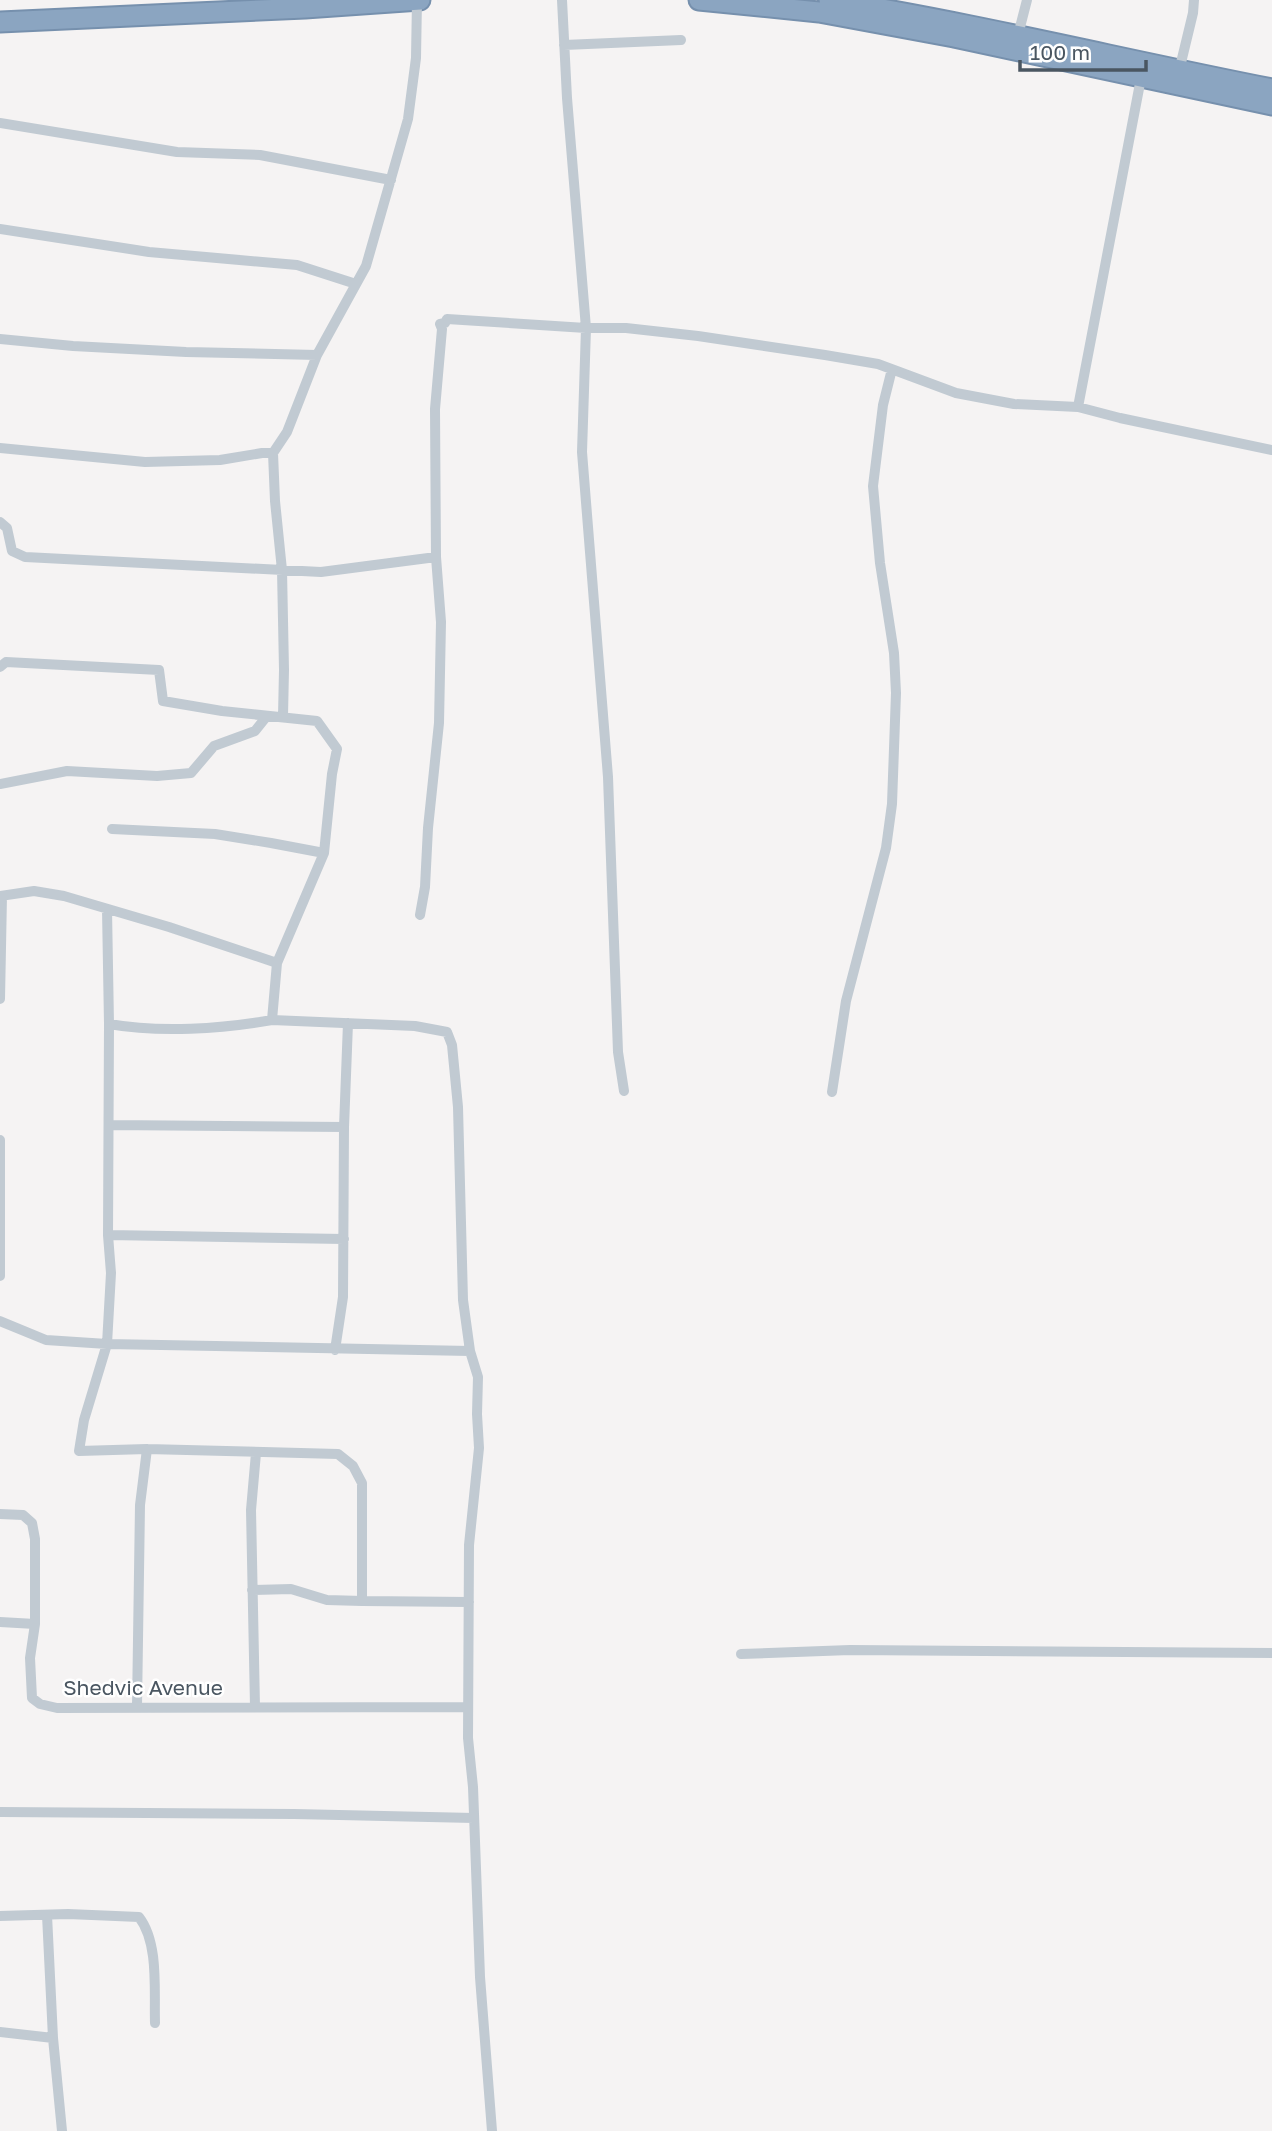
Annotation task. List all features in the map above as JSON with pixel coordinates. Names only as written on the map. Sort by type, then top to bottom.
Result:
[{"type":"highway","points":[[0,11],[258,0]]},
{"type":"highway","points":[[0,22],[418,0]]},
{"type":"highway","points":[[699,0],[819,12],[1143,70],[1179,71],[1272,89]]},
{"type":"highway","points":[[829,0],[1018,35],[1272,105]]},
{"type":"street","points":[[283,716],[282,570],[273,453],[287,432],[317,355],[366,266],[408,119],[416,58],[418,0]]},
{"type":"street","points":[[562,0],[586,328],[582,452],[608,777],[618,1052],[624,1091]]},
{"type":"street","points":[[1018,35],[1027,0]]},
{"type":"street","points":[[1179,71],[1194,0]]},
{"type":"street","points":[[564,45],[681,40]]},
{"type":"street","points":[[1078,407],[1143,70]]},
{"type":"street","points":[[0,123],[177,152],[260,155],[391,180]]},
{"type":"street","points":[[0,229],[149,252],[297,265],[356,284]]},
{"type":"street","points":[[420,915],[425,887],[439,723],[440,622],[436,557],[435,409],[442,329],[440,324],[447,319],[626,328],[824,355],[892,369],[956,393],[1014,404],[1078,407],[1272,450]]},
{"type":"street","points":[[0,338],[86,347],[317,355]]},
{"type":"street","points":[[832,1092],[846,1002],[886,848],[892,804],[894,653],[880,563],[873,486],[883,405],[892,369]]},
{"type":"street","points":[[0,448],[145,462],[191,462],[273,453]]},
{"type":"street","points":[[0,522],[7,528],[12,551],[25,557],[321,572],[436,557]]},
{"type":"street","points":[[0,667],[6,662],[159,670],[163,701],[317,721],[337,750],[324,853],[277,963],[272,1020]]},
{"type":"street","points":[[0,784],[67,771],[157,776],[191,773],[214,746],[255,732],[267,716]]},
{"type":"street","points":[[112,829],[215,834],[324,853]]},
{"type":"street","points":[[0,999],[1,896],[34,891],[64,896],[277,963]]},
{"type":"street","points":[[107,909],[108,1235],[111,1273],[107,1344],[84,1420],[79,1451],[147,1449],[338,1454],[353,1466],[362,1483],[362,1601]]},
{"type":"street","points":[[109,1024],[139,1029],[240,1026],[272,1020],[415,1026],[447,1032],[452,1045],[458,1107],[463,1300],[470,1351],[478,1377],[479,1448],[469,1545],[468,1738],[492,2131]]},
{"type":"street","points":[[335,1350],[343,1297],[344,1127],[348,1023]]},
{"type":"street","points":[[108,1125],[344,1127]]},
{"type":"street","points":[[0,1140],[0,1276]]},
{"type":"street","points":[[108,1235],[344,1239]]},
{"type":"street","points":[[0,1321],[46,1340],[107,1344],[470,1351]]},
{"type":"street","points":[[137,1707],[140,1505],[147,1449]]},
{"type":"street","points":[[254,1707],[251,1510],[256,1453]]},
{"type":"street","name":"Shedvic Avenue","points":[[0,1514],[23,1515],[32,1523],[35,1539],[35,1624],[30,1658],[32,1699],[40,1704],[57,1708],[468,1707]]},
{"type":"street","points":[[252,1590],[291,1589],[327,1600],[469,1602]]},
{"type":"street","points":[[0,1622],[35,1624]]},
{"type":"street","points":[[741,1654],[850,1650],[1272,1653]]},
{"type":"street","points":[[0,1812],[474,1818]]},
{"type":"street","points":[[47,1915],[53,2038],[62,2131]]},
{"type":"street","points":[[0,1916],[138,1917],[145,1926],[152,1949],[155,2023]]},
{"type":"street","points":[[0,2032],[53,2038]]}]
